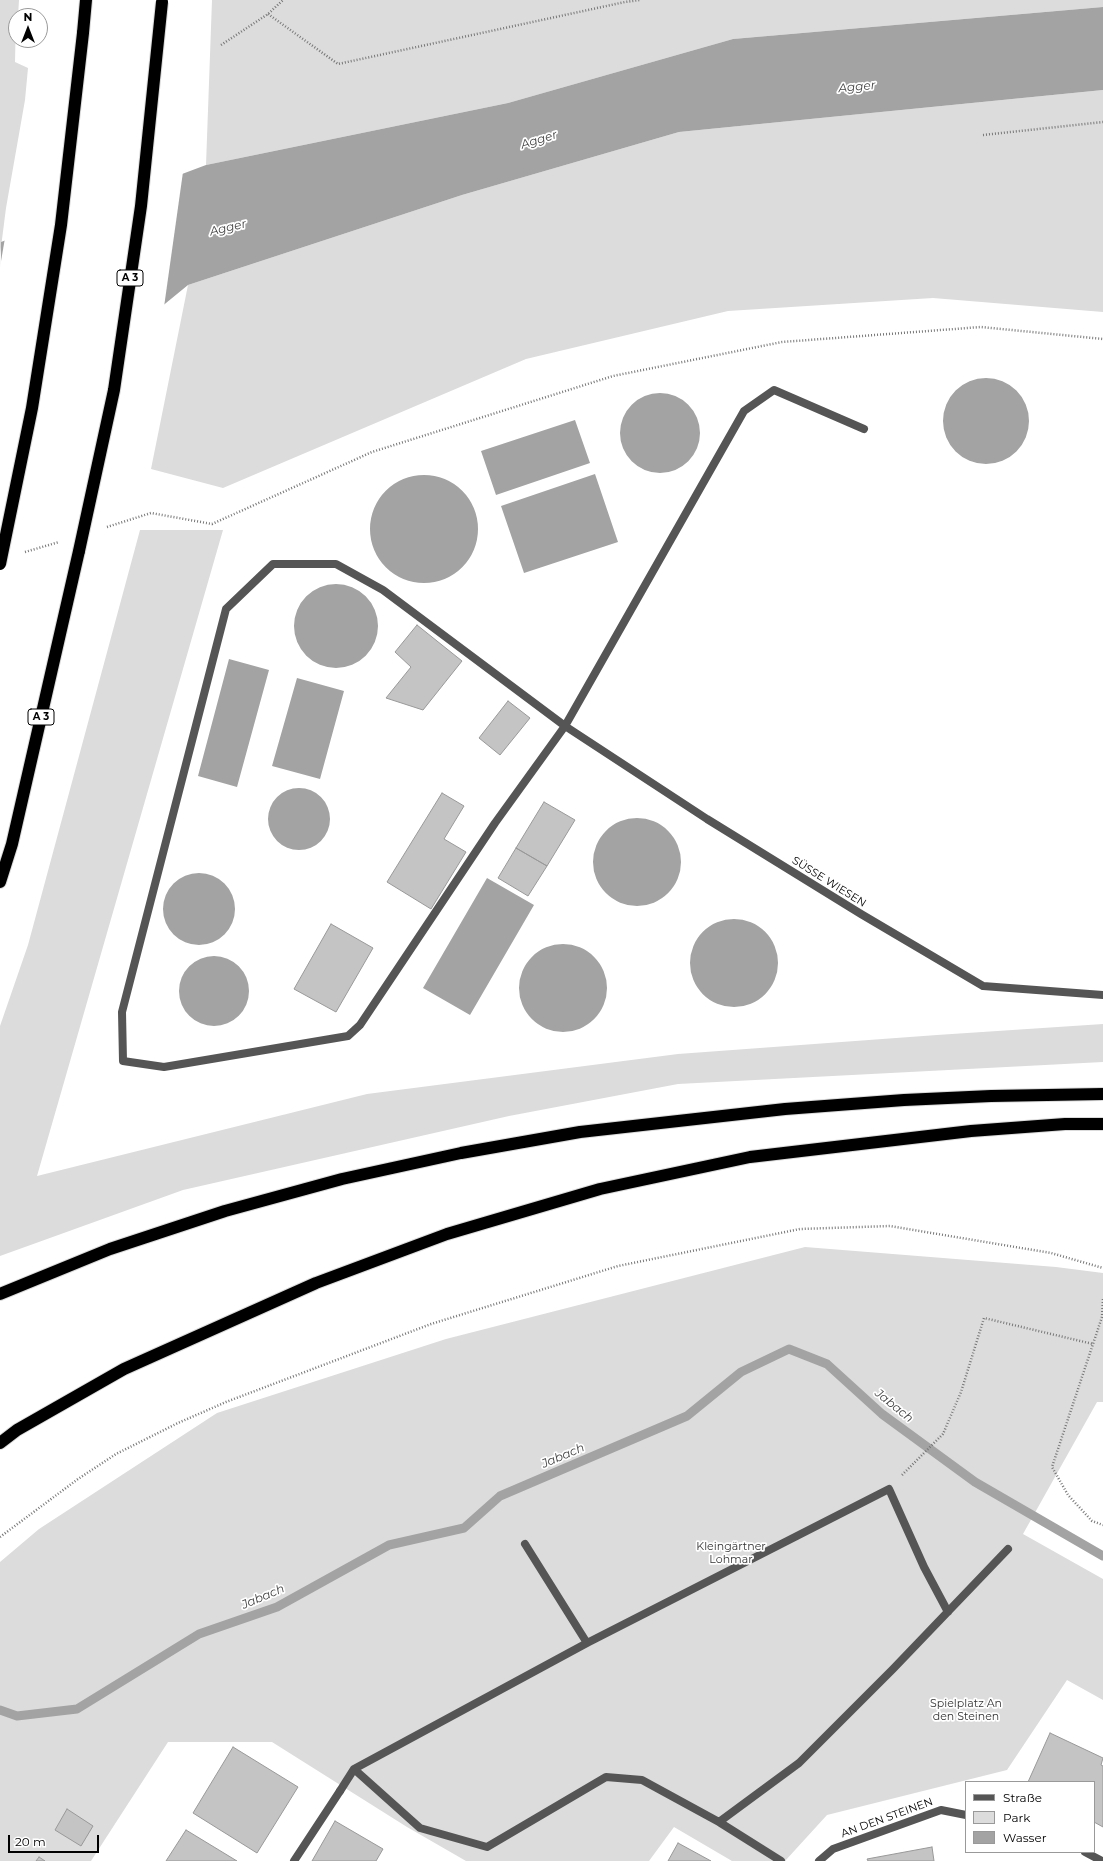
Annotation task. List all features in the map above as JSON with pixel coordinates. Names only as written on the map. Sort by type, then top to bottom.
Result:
[{"type":"highway","points":[[0,564],[32,408],[61,225],[84,33],[86,0]]},
{"type":"highway","name":"A 3","points":[[0,882],[12,844],[114,390],[141,206],[162,1]]},
{"type":"highway","points":[[0,1294],[110,1249],[225,1211],[342,1178],[461,1153],[580,1132],[785,1109],[904,1100],[1103,1094]]},
{"type":"highway","points":[[0,1443],[17,1430],[124,1369],[316,1283],[462,1230],[600,1189],[750,1157],[971,1131],[1065,1124],[1103,1124]]},
{"type":"street","points":[[565,726],[744,411],[774,390],[864,429]]},
{"type":"street","name":"SÜSSE WIESEN","points":[[565,726],[495,823],[360,1025],[348,1036],[164,1067],[123,1061],[122,1012],[226,609],[273,564],[336,564],[383,590],[565,726],[713,823],[861,914],[984,986],[1103,995]]},
{"type":"street","points":[[294,1861],[354,1769],[587,1643],[889,1489],[924,1567],[948,1612]]},
{"type":"street","points":[[525,1544],[587,1643]]},
{"type":"street","points":[[719,1822],[798,1763],[948,1612],[1008,1549]]},
{"type":"street","points":[[354,1769],[420,1828],[487,1847],[606,1777],[642,1780],[719,1822],[781,1861]]},
{"type":"street","name":"AN DEN STEINEN","points":[[819,1861],[834,1849],[941,1810],[965,1815]]},
{"type":"street","points":[[1087,1853],[1102,1861]]},
{"type":"path","points":[[221,45],[268,14],[283,0]]},
{"type":"path","points":[[268,14],[338,64],[640,0]]},
{"type":"path","points":[[983,136],[1103,122]]},
{"type":"path","points":[[106,527],[151,513],[212,524],[372,452],[613,376],[782,342],[981,327],[1103,339]]},
{"type":"path","points":[[23,553],[60,541]]},
{"type":"path","points":[[0,1537],[78,1479],[116,1454],[219,1405],[431,1324],[618,1266],[800,1229],[890,1226],[1051,1253],[1103,1268]]},
{"type":"path","points":[[1103,1299],[1103,1317],[1052,1467],[1068,1495],[1092,1521],[1103,1525]]},
{"type":"path","points":[[914,1463],[943,1434],[961,1392],[984,1318],[1093,1344]]},
{"type":"green space","points":[[0,0],[19,0],[18,8],[8,8],[8,48],[15,48],[15,62],[28,68],[25,100],[6,208],[0,255]]},
{"type":"green space","points":[[212,0],[1103,0],[1103,7],[733,39],[508,103],[206,165]]},
{"type":"green space","points":[[1103,90],[1103,312],[933,298],[728,311],[526,359],[223,488],[151,469],[188,285],[462,195],[679,132]]},
{"type":"green space","points":[[140,530],[223,530],[37,1176],[367,1094],[678,1054],[1103,1024],[1103,1062],[678,1084],[509,1116],[183,1190],[0,1256],[0,1026],[28,945]]},
{"type":"green space","name":"Kleingärtner Lohmar","points":[[805,1247],[1056,1267],[1103,1273],[1103,1402],[1097,1402],[1023,1534],[1103,1579],[1103,1700],[1067,1680],[1007,1770],[827,1815],[785,1861],[732,1861],[674,1827],[649,1861],[466,1861],[407,1827],[272,1742],[168,1742],[91,1861],[0,1861],[0,1562],[39,1529],[217,1413],[446,1339]]},
{"type":"water","name":"Agger","points":[[1103,7],[1103,90],[679,132],[462,195],[188,285],[0,439],[1,242],[206,165],[508,103],[733,39]]},
{"type":"water","points":[[986,378],[1003,381],[1010,385],[1022,397],[1026,404],[1029,421],[1026,438],[1022,445],[1010,457],[1003,461],[986,464],[969,461],[962,457],[950,445],[946,438],[943,421],[946,404],[950,397],[962,385],[969,381]]},
{"type":"water","points":[[652,393],[668,393],[689,404],[700,425],[700,441],[689,462],[668,473],[652,473],[638,467],[631,462],[626,455],[620,441],[620,425],[626,411],[631,404],[638,399]]},
{"type":"water","points":[[575,420],[590,463],[496,495],[481,451]]},
{"type":"water","points":[[595,474],[618,542],[524,573],[501,506]]},
{"type":"water","points":[[424,475],[445,479],[462,491],[474,508],[478,529],[474,550],[462,567],[445,579],[424,583],[403,579],[386,567],[374,550],[370,529],[374,508],[386,491],[403,479]]},
{"type":"water","points":[[336,584],[344,585],[359,591],[371,603],[377,618],[377,634],[371,649],[359,661],[344,667],[336,668],[328,667],[313,661],[301,649],[295,634],[294,626],[295,618],[301,603],[313,591],[328,585]]},
{"type":"water","points":[[229,659],[269,670],[237,787],[198,776]]},
{"type":"water","points":[[297,678],[344,691],[320,779],[272,766]]},
{"type":"water","points":[[293,788],[305,788],[321,797],[328,807],[330,819],[328,831],[321,841],[305,850],[293,850],[282,845],[273,836],[268,825],[268,813],[273,802],[282,793]]},
{"type":"water","points":[[637,818],[654,821],[668,831],[678,845],[681,862],[678,879],[668,893],[654,903],[637,906],[620,903],[606,893],[596,879],[593,862],[596,845],[606,831],[620,821]]},
{"type":"water","points":[[192,873],[206,873],[213,875],[225,883],[233,895],[235,909],[233,923],[225,935],[213,943],[206,945],[192,945],[185,943],[173,935],[165,923],[163,916],[163,902],[165,895],[173,883],[185,875]]},
{"type":"water","points":[[487,878],[534,905],[470,1015],[423,988]]},
{"type":"water","points":[[734,919],[751,922],[765,932],[775,946],[778,963],[775,980],[765,994],[751,1004],[734,1007],[717,1004],[703,994],[693,980],[690,963],[693,946],[703,932],[717,922]]},
{"type":"water","points":[[563,944],[580,947],[594,957],[604,971],[607,988],[604,1005],[594,1019],[580,1029],[563,1032],[546,1029],[532,1019],[522,1005],[519,988],[522,971],[532,957],[546,947]]},
{"type":"water","points":[[207,956],[221,956],[234,962],[243,971],[247,977],[249,991],[247,1005],[239,1016],[228,1024],[221,1026],[207,1026],[200,1024],[189,1016],[181,1005],[179,998],[179,984],[181,977],[189,966],[200,958]]},
{"type":"pier","points":[[183,172],[164,307],[0,441],[0,267],[5,238]]},
{"type":"building","points":[[417,625],[462,661],[423,710],[386,698],[411,667],[395,652]]},
{"type":"building","points":[[508,701],[530,718],[500,755],[479,738]]},
{"type":"building","points":[[442,793],[464,806],[444,839],[466,852],[431,909],[387,882]]},
{"type":"building","points":[[544,802],[575,820],[547,866],[516,848]]},
{"type":"building","points":[[516,848],[547,866],[528,896],[498,878]]},
{"type":"building","points":[[331,924],[373,948],[336,1012],[294,989]]},
{"type":"building","points":[[1050,1733],[1103,1758],[1101,1765],[1103,1766],[1103,1827],[1095,1823],[1095,1781],[1028,1781]]},
{"type":"building","points":[[233,1747],[298,1787],[257,1853],[193,1813]]},
{"type":"building","points":[[67,1809],[93,1826],[81,1846],[55,1830]]},
{"type":"building","points":[[335,1821],[383,1849],[376,1861],[312,1861]]},
{"type":"building","points":[[186,1830],[237,1861],[166,1861]]},
{"type":"building","points":[[678,1843],[711,1861],[668,1861]]},
{"type":"building","points":[[932,1847],[934,1861],[868,1861],[867,1859]]},
{"type":"building","points":[[39,1857],[45,1861],[36,1861]]},
{"type":"waterway","name":"Jabach","points":[[0,1710],[17,1716],[77,1709],[199,1634],[277,1607],[389,1545],[464,1528],[500,1496],[687,1416],[741,1372],[789,1349],[827,1364],[882,1414],[975,1482],[1103,1556]]},
{"type":"park label","name":"Spielplatz An den Steinen","points":[[966,1710]]}]
